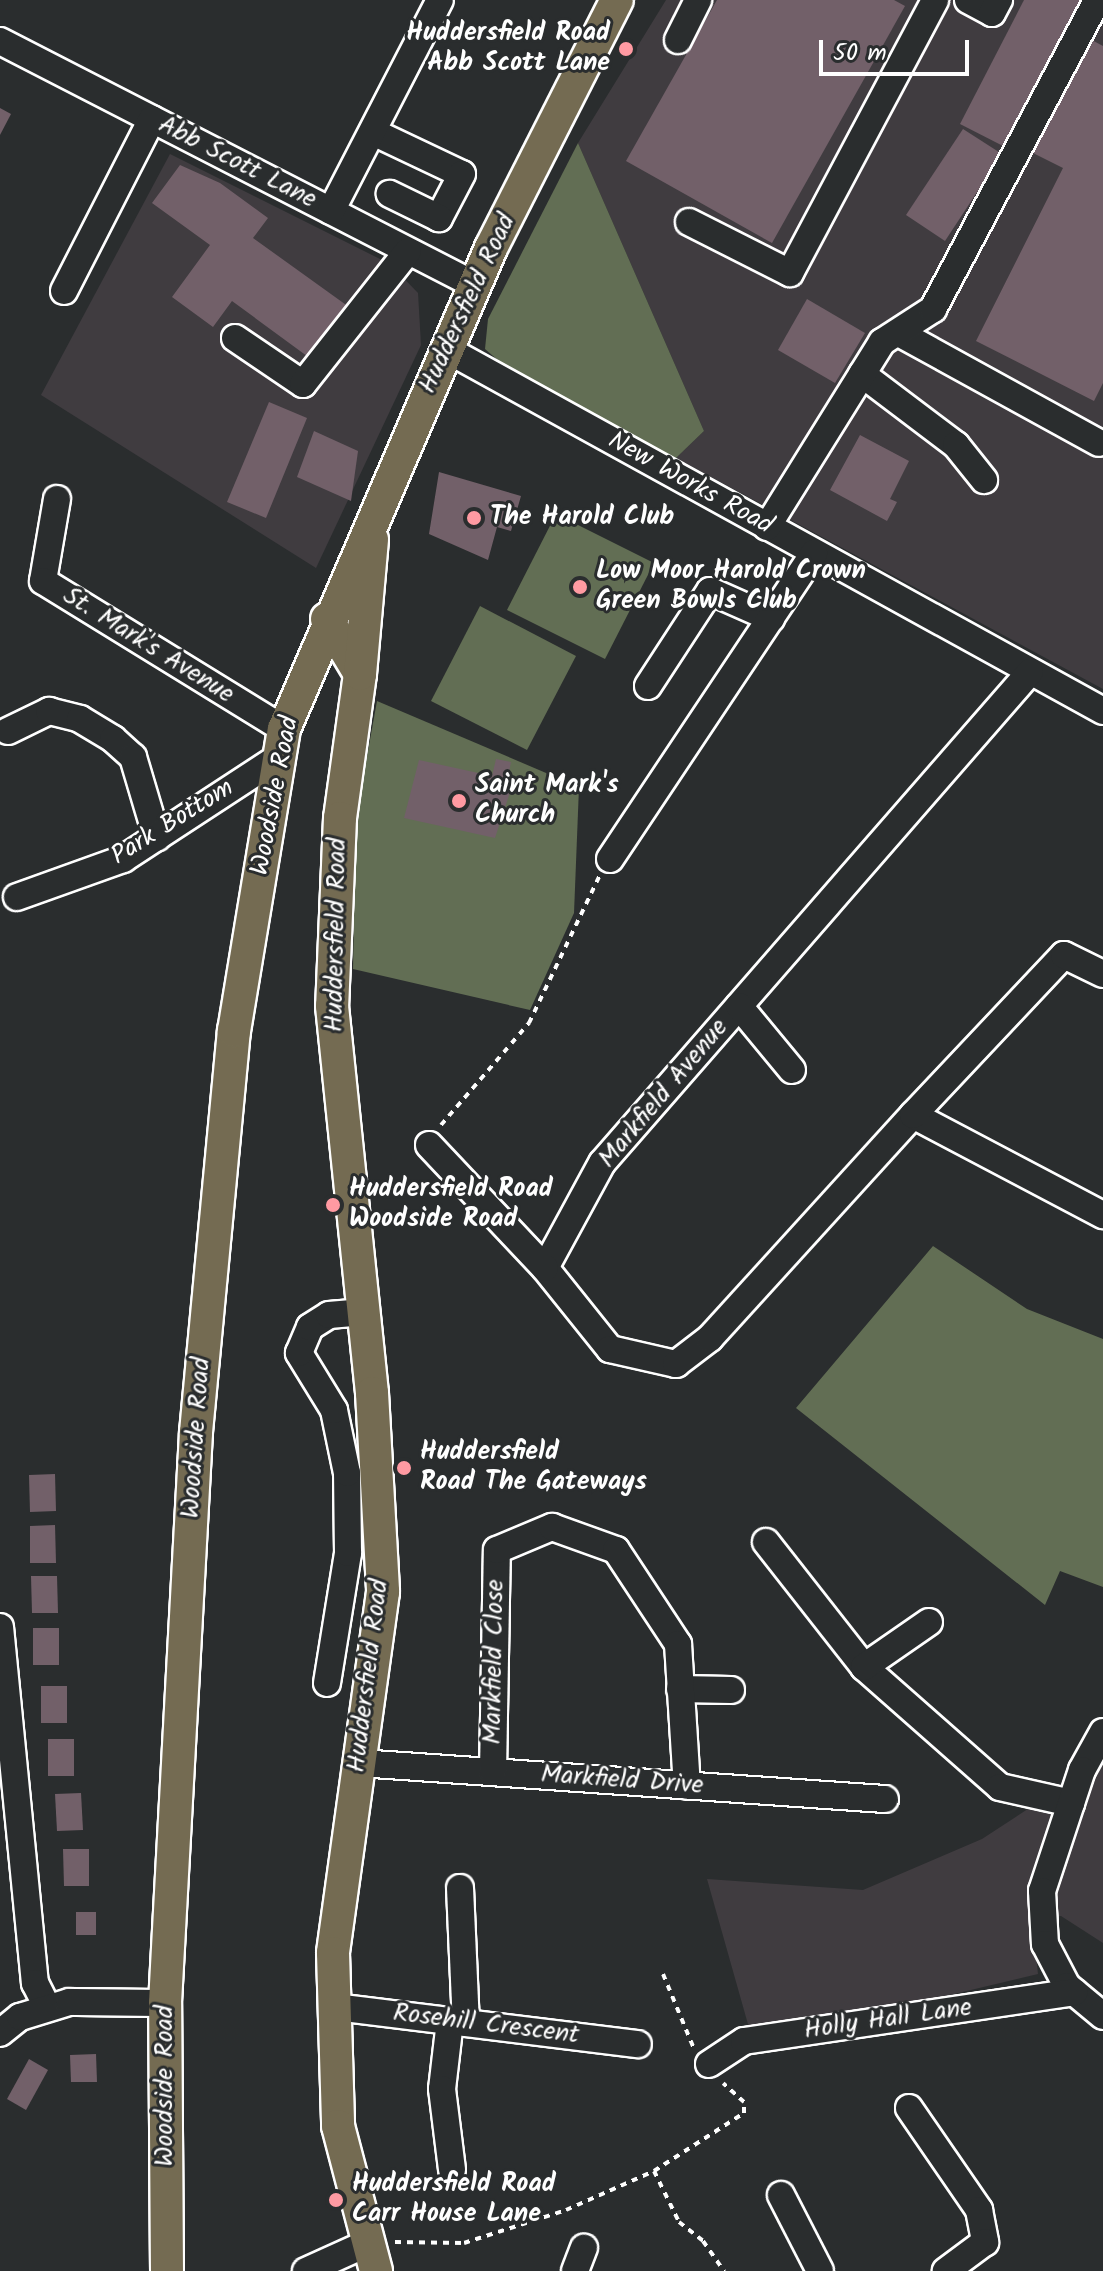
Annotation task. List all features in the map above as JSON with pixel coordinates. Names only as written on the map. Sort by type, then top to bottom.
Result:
[{"type":"main road","name":"Huddersfield Road","points":[[327,619],[475,285],[617,0]]},
{"type":"main road","name":"Huddersfield Road","points":[[372,2255],[338,2126],[333,1953],[383,1592],[364,1312],[332,1006],[340,818],[360,674],[376,509]]},
{"type":"main road","name":"Woodside Road","points":[[167,2271],[165,2003],[197,1417],[234,1031],[282,743],[327,619]]},
{"type":"main road","points":[[327,619],[360,674]]},
{"type":"street","points":[[331,211],[440,0]]},
{"type":"street","points":[[678,40],[698,0]]},
{"type":"street","points":[[689,222],[790,273],[935,0]]},
{"type":"street","points":[[968,0],[992,13],[999,0]]},
{"type":"street","points":[[767,527],[882,342],[933,309],[1097,0]]},
{"type":"street","name":"Abb Scott Lane","points":[[0,41],[475,285]]},
{"type":"street","points":[[64,291],[152,119]]},
{"type":"street","points":[[373,132],[462,174],[439,218],[390,194]]},
{"type":"street","points":[[235,338],[303,384],[408,251]]},
{"type":"street","points":[[899,333],[1099,443]]},
{"type":"street","name":"New Works Road","points":[[446,349],[1103,711]]},
{"type":"street","points":[[862,374],[956,445],[984,480]]},
{"type":"street","name":"St. Mark's Avenue","points":[[57,499],[43,581],[282,743]]},
{"type":"street","points":[[610,859],[814,553]]},
{"type":"street","points":[[648,686],[710,591],[771,618]]},
{"type":"street","name":"Markfield Avenue","points":[[545,1268],[602,1163],[1030,672]]},
{"type":"street","points":[[8,731],[49,711],[80,719],[113,739],[133,757],[157,838]]},
{"type":"street","name":"Park Bottom","points":[[17,897],[123,859],[157,838],[282,743]]},
{"type":"street","points":[[429,1145],[545,1268],[610,1349],[676,1364],[710,1338],[1064,955],[1103,974]]},
{"type":"street","points":[[739,1006],[792,1070]]},
{"type":"street","points":[[913,1115],[1103,1215]]},
{"type":"street","points":[[327,1683],[348,1553],[347,1473],[334,1410],[299,1353],[310,1327],[329,1315],[364,1312]]},
{"type":"street","name":"Markfield Close","points":[[493,1772],[497,1550],[552,1527],[616,1550],[678,1644],[687,1786]]},
{"type":"street","points":[[766,1542],[864,1667],[1000,1787],[1071,1803]]},
{"type":"street","points":[[864,1667],[929,1622]]},
{"type":"street","points":[[0,1627],[2,1702],[35,1983],[47,2007]]},
{"type":"street","points":[[680,1689],[731,1690]]},
{"type":"street","points":[[1103,1732],[1071,1803],[1042,1891],[1045,1944],[1074,1992],[1103,2016]]},
{"type":"street","name":"Markfield Drive","points":[[359,1763],[885,1799]]},
{"type":"street","points":[[452,2169],[442,2089],[458,2022],[460,1888]]},
{"type":"street","name":"Holly Hall Lane","points":[[709,2064],[744,2041],[1074,1992]]},
{"type":"street","points":[[0,2033],[47,2007],[92,2000],[165,2003]]},
{"type":"street","name":"Rosehill Crescent","points":[[335,2007],[638,2044]]},
{"type":"street","points":[[909,2108],[979,2210],[985,2242],[946,2271]]},
{"type":"street","points":[[781,2195],[820,2271]]},
{"type":"street","points":[[306,2271],[372,2255]]},
{"type":"path","points":[[429,1145],[450,1110],[529,1023],[610,859]]},
{"type":"path","points":[[372,2255],[421,2239],[464,2243],[566,2210],[654,2171],[744,2113],[744,2102],[687,2041],[663,1974]]},
{"type":"path","points":[[654,2171],[679,2222],[703,2241],[724,2271]]},
{"type":"shaded area","points":[[666,0],[1103,0],[1103,689],[676,458],[704,431],[578,143]]},
{"type":"shaded area","points":[[170,154],[390,264],[418,293],[421,345],[316,568],[41,395]]},
{"type":"shaded area","points":[[1103,1764],[1103,1943],[1061,1916],[1032,1919],[1038,1974],[753,2042],[707,1879],[863,1890],[982,1839],[1046,1797],[1082,1801]]},
{"type":"green space","points":[[578,143],[704,431],[676,458],[516,376],[485,349],[488,319]]},
{"type":"green space","name":"Low Moor Harold Crown Green Bowls Club","points":[[556,514],[654,563],[605,659],[507,610]]},
{"type":"green space","name":"Low Moor Harold Crown Green Bowls Club","points":[[480,606],[576,656],[527,750],[431,701]]},
{"type":"green space","points":[[377,701],[579,787],[574,913],[530,1010],[353,969],[356,817]]},
{"type":"green space","points":[[933,1246],[1027,1309],[1103,1339],[1103,1587],[1060,1571],[1045,1605],[796,1408]]},
{"type":"building","points":[[717,0],[894,0],[905,6],[772,243],[626,161]]},
{"type":"building","points":[[1024,0],[1080,0],[1005,147],[960,124]]},
{"type":"building","points":[[1088,38],[1103,46],[1103,383],[1094,401],[976,341],[1063,168],[1031,152]]},
{"type":"building","points":[[0,108],[11,114],[0,135]]},
{"type":"building","points":[[963,129],[1002,154],[945,241],[906,215]]},
{"type":"building","points":[[180,165],[220,183],[268,218],[253,238],[349,307],[311,359],[232,301],[213,327],[172,297],[210,245],[152,203]]},
{"type":"building","points":[[807,299],[865,333],[835,383],[778,350]]},
{"type":"building","points":[[269,402],[307,418],[266,518],[227,502]]},
{"type":"building","points":[[314,431],[358,451],[351,501],[297,477]]},
{"type":"building","points":[[860,435],[909,461],[890,499],[897,502],[887,521],[830,490]]},
{"type":"building","name":"The Harold Club","points":[[439,472],[521,496],[511,531],[497,527],[488,560],[429,534]]},
{"type":"building","name":"Saint Mark's Church","points":[[496,759],[511,762],[507,782],[513,783],[495,838],[404,818],[419,760],[492,776]]},
{"type":"building","points":[[55,1474],[56,1511],[30,1512],[29,1475]]},
{"type":"building","points":[[55,1525],[56,1563],[30,1563],[30,1526]]},
{"type":"building","points":[[31,1576],[57,1576],[58,1613],[32,1613]]},
{"type":"building","points":[[33,1628],[59,1628],[59,1665],[33,1665]]},
{"type":"building","points":[[41,1686],[67,1686],[67,1723],[41,1723]]},
{"type":"building","points":[[48,1739],[74,1739],[74,1776],[48,1776]]},
{"type":"building","points":[[81,1793],[83,1830],[57,1831],[55,1794]]},
{"type":"building","points":[[63,1849],[89,1849],[89,1886],[64,1886]]},
{"type":"building","points":[[76,1912],[96,1912],[96,1935],[76,1935]]},
{"type":"building","points":[[96,2054],[97,2082],[71,2082],[70,2055]]},
{"type":"building","points":[[29,2059],[48,2070],[26,2110],[7,2099]]},
{"type":"place","name":"Huddersfield Road Abb Scott Lane","points":[[626,49]]},
{"type":"place","name":"The Harold Club","points":[[474,518]]},
{"type":"place","name":"Low Moor Harold Crown Green Bowls Club","points":[[580,587]]},
{"type":"place","name":"Saint Mark's Church","points":[[459,801]]},
{"type":"place","name":"Huddersfield Road Woodside Road","points":[[333,1205]]},
{"type":"place","name":"Huddersfield Road The Gateways","points":[[404,1468]]},
{"type":"place","name":"Huddersfield Road Carr House Lane","points":[[336,2200]]}]
